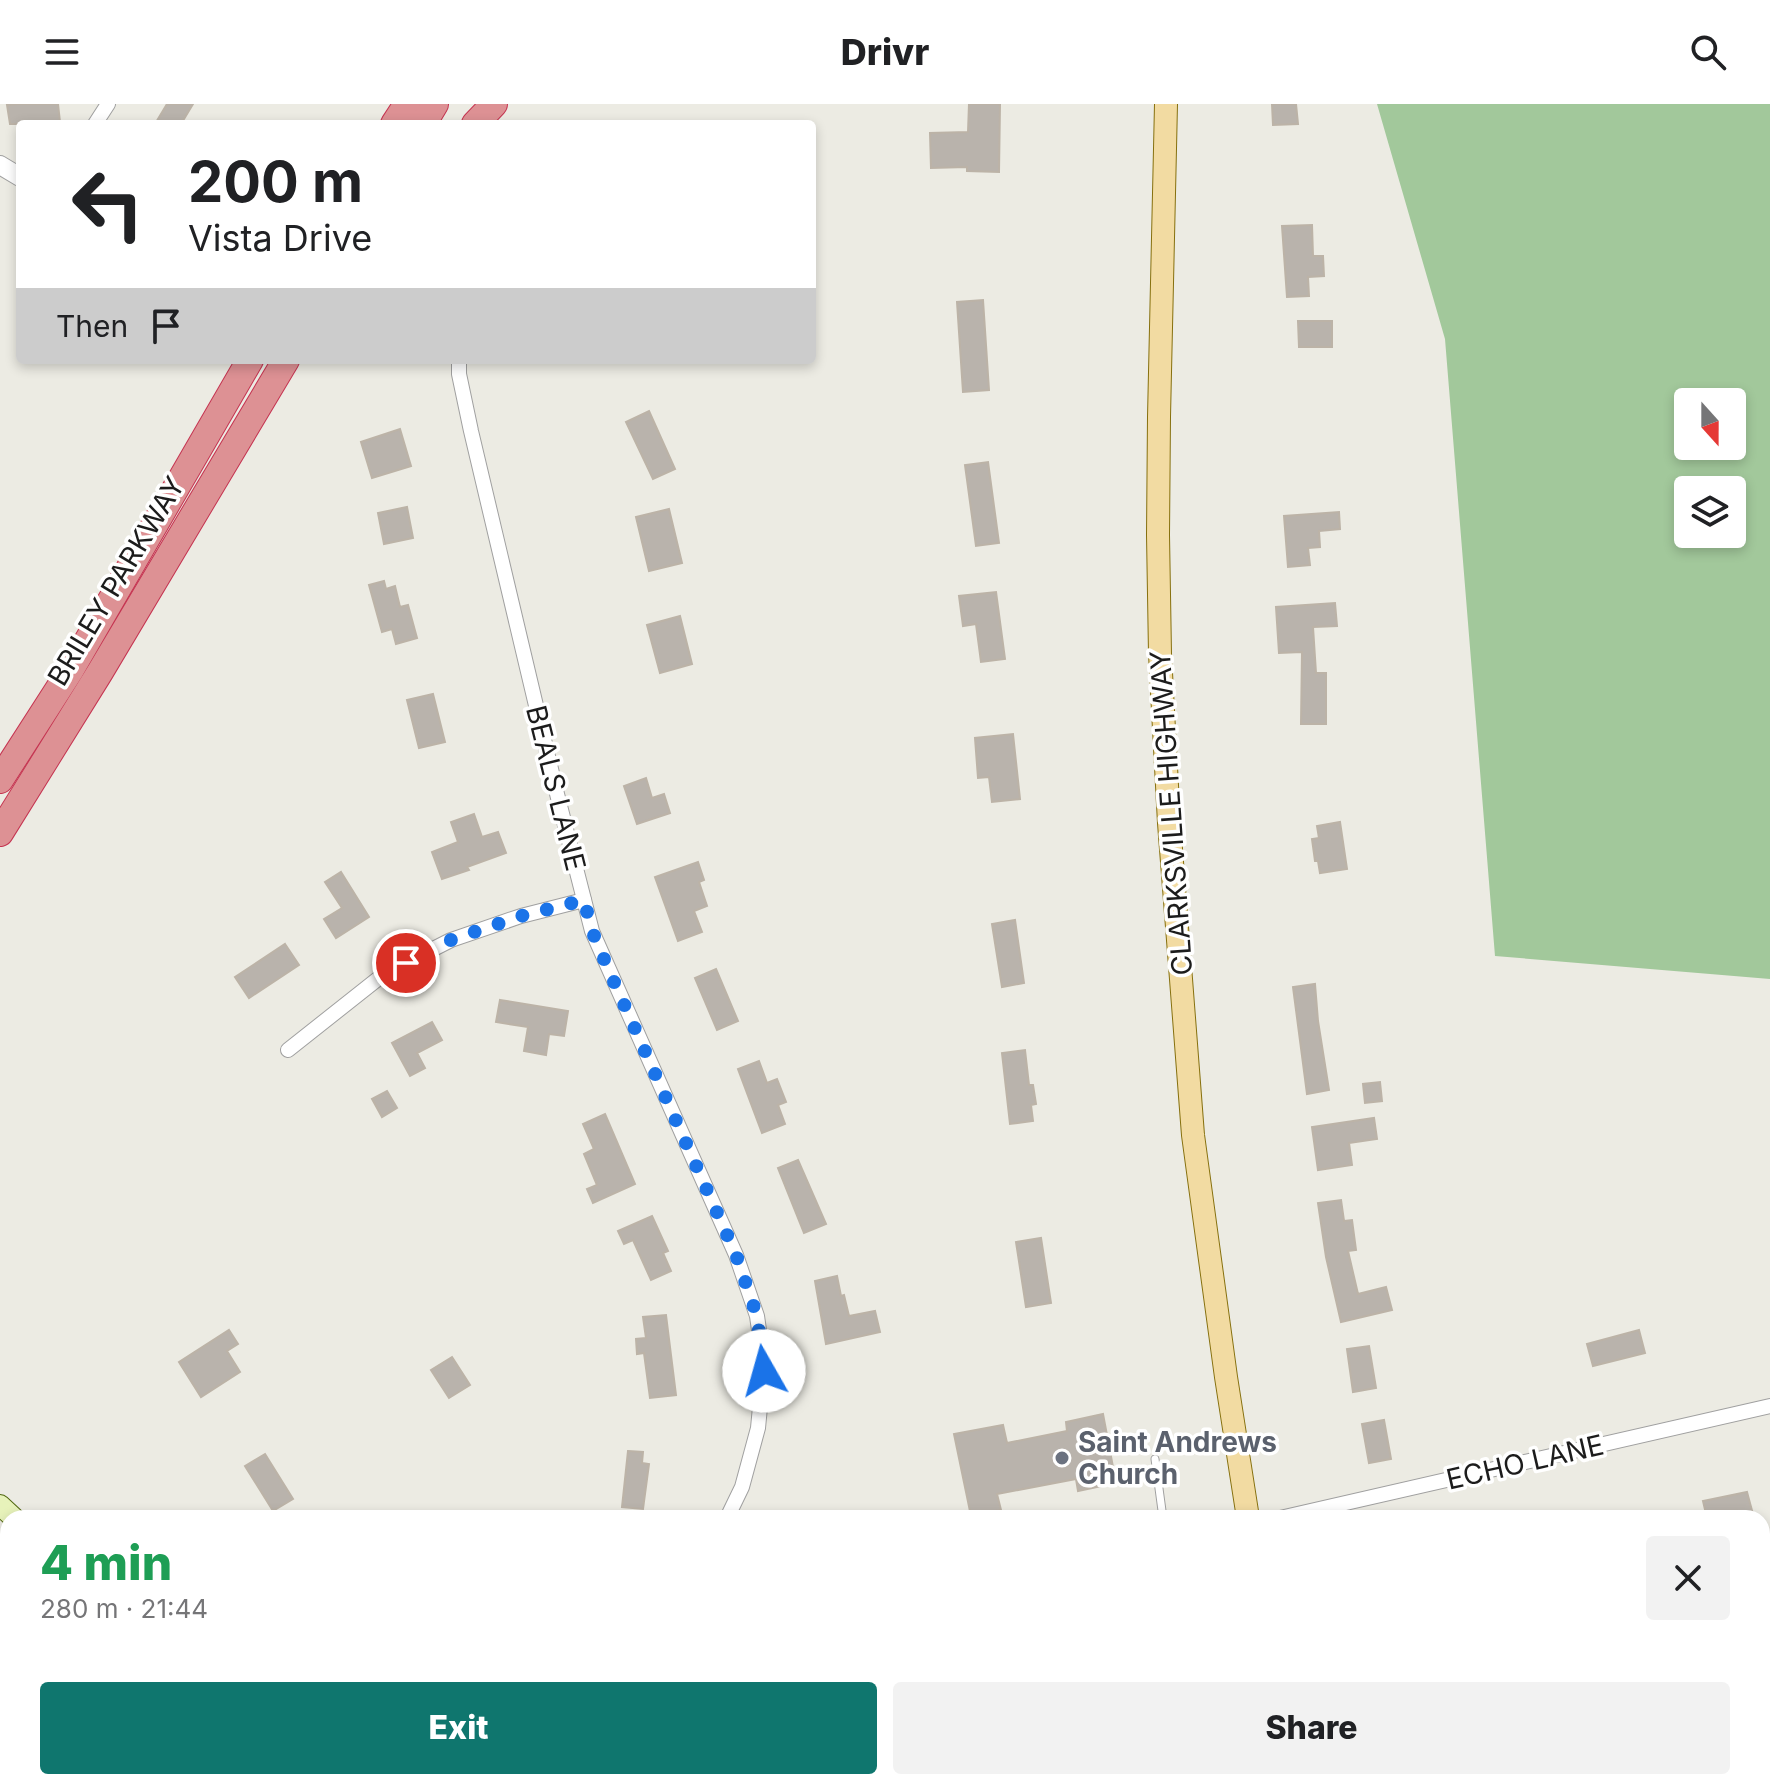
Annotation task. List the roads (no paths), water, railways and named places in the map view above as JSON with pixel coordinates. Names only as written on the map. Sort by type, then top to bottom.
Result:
[{"type":"highway","points":[[479,120],[494,104]]},
{"type":"highway","name":"BRILEY PARKWAY","points":[[0,780],[70,671],[248,364]]},
{"type":"highway","name":"BRILEY PARKWAY","points":[[0,833],[284,364]]},
{"type":"main road","name":"CLARKSVILLE HIGHWAY","points":[[1166,104],[1158,544],[1169,823],[1193,1135],[1247,1510]]},
{"type":"street","name":"BEALS LANE","points":[[459,364],[471,431],[592,931],[736,1255],[757,1316],[764,1365],[758,1428],[742,1487],[731,1510]]},
{"type":"street","points":[[288,1050],[384,974],[451,940],[521,916],[584,900]]},
{"type":"street","name":"ECHO LANE","points":[[1315,1510],[1770,1406]]},
{"type":"lane","points":[[1155,1459],[1162,1510]]},
{"type":"place","name":"Saint Andrews Church","points":[[1062,1458]]}]
